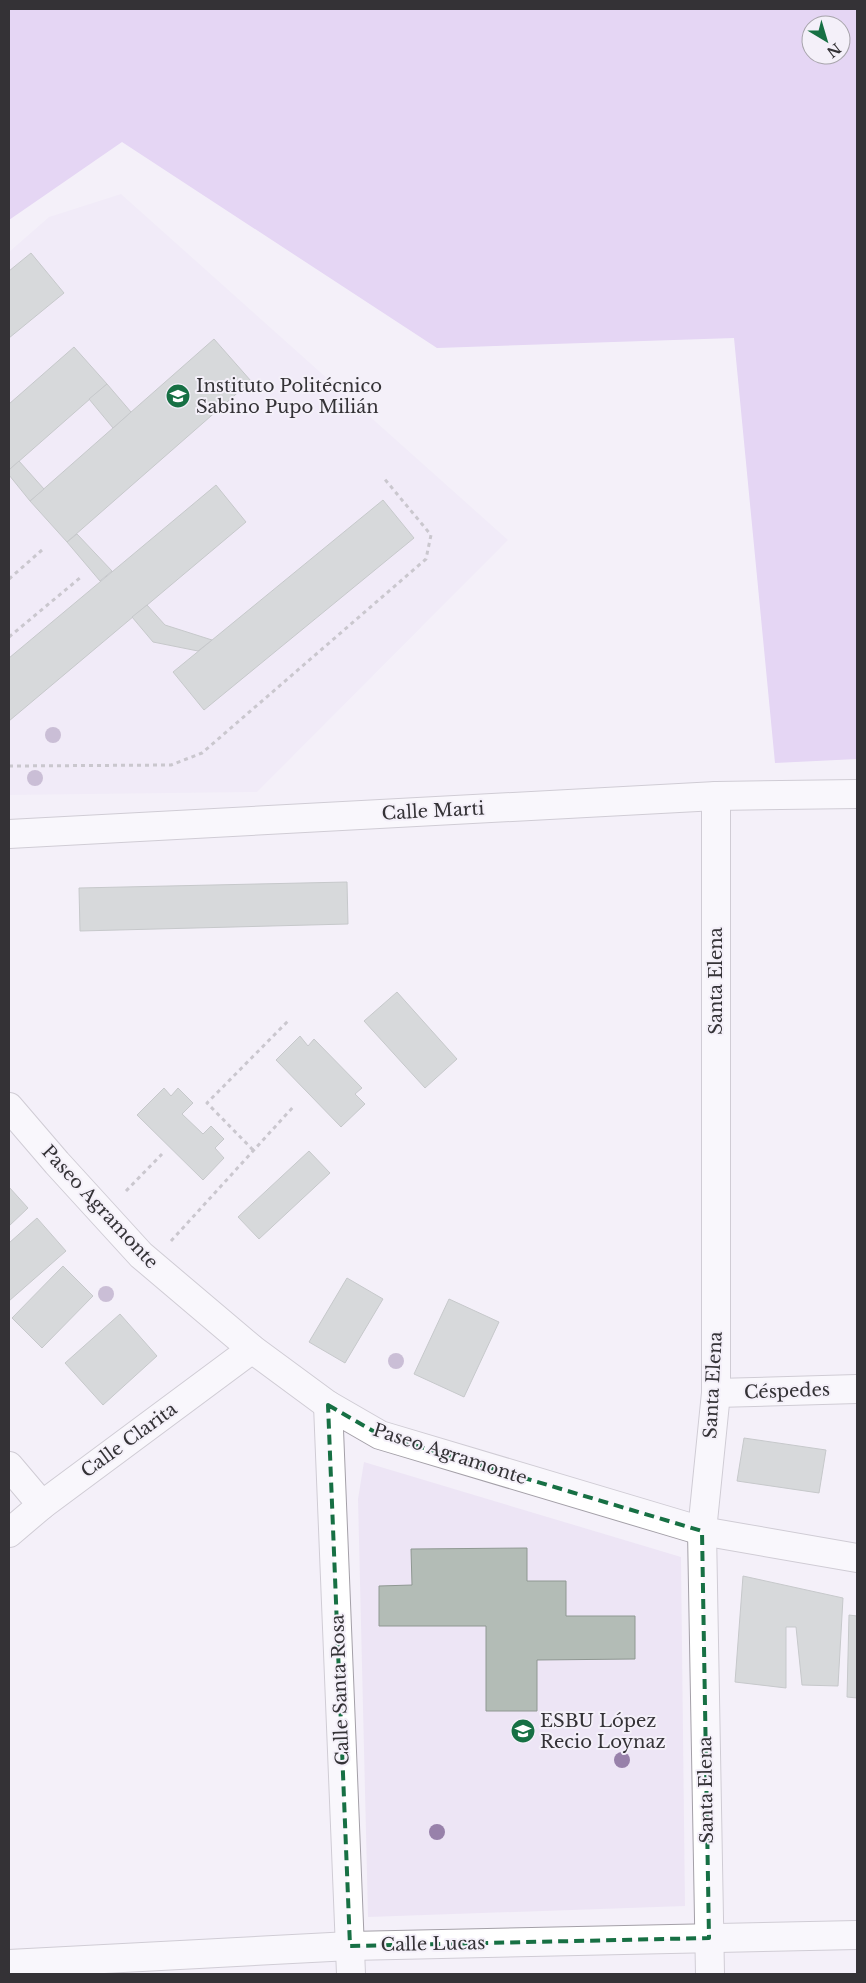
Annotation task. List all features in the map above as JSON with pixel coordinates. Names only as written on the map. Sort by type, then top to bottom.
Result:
[{"type":"street","name":"Calle Marti","points":[[9,834],[716,796],[857,794]]},
{"type":"street","name":"Santa Elena","points":[[710,1974],[702,1532],[716,1393],[716,796]]},
{"type":"street","name":"Paseo Agramonte","points":[[9,1107],[140,1255],[252,1350],[328,1405],[380,1435],[702,1532],[857,1558]]},
{"type":"street","name":"Calle Clarita","points":[[9,1533],[42,1505],[252,1350]]},
{"type":"street","name":"Céspedes","points":[[716,1393],[857,1389]]},
{"type":"street","name":"Calle Santa Rosa","points":[[328,1405],[351,1974]]},
{"type":"street","points":[[9,1466],[42,1505]]},
{"type":"street","name":"Calle Lucas","points":[[9,1964],[350,1946],[857,1935]]},
{"type":"path","points":[[9,766],[171,765],[202,753],[426,559],[431,535],[383,477]]},
{"type":"path","points":[[9,578],[42,550]]},
{"type":"path","points":[[9,637],[81,577]]},
{"type":"path","points":[[253,1150],[207,1103],[288,1021]]},
{"type":"path","points":[[150,1263],[294,1106]]},
{"type":"path","points":[[103,1214],[162,1154]]},
{"type":"highlighted area","points":[[328,1405],[380,1435],[702,1531],[709,1938],[350,1946]]},
{"type":"shaded area","points":[[9,9],[857,9],[857,759],[775,763],[734,338],[437,348],[122,142],[9,220]]},
{"type":"shaded area","name":"Instituto Politécnico Sabino Pupo Milián","points":[[121,194],[508,540],[257,792],[9,795],[9,252],[49,217]]},
{"type":"shaded area","name":"ESBU López Recio Loynaz","points":[[364,1462],[681,1557],[685,1906],[368,1917],[358,1499]]},
{"type":"building","points":[[31,253],[64,293],[9,338],[9,271]]},
{"type":"building","points":[[214,339],[251,381],[67,542],[30,501]]},
{"type":"building","points":[[74,347],[107,384],[9,470],[9,404]]},
{"type":"building","points":[[107,384],[131,412],[113,428],[89,399]]},
{"type":"building","points":[[19,461],[44,489],[30,501],[9,475],[9,470]]},
{"type":"building","points":[[216,485],[246,522],[9,721],[9,658]]},
{"type":"building","points":[[383,500],[414,538],[204,710],[173,672]]},
{"type":"building","points":[[77,534],[112,571],[100,581],[67,542]]},
{"type":"building","points":[[147,605],[165,625],[212,640],[198,651],[153,642],[132,617]]},
{"type":"building","points":[[347,882],[348,924],[80,931],[79,888]]},
{"type":"building","points":[[397,992],[457,1059],[425,1088],[364,1021]]},
{"type":"building","points":[[300,1036],[308,1046],[314,1039],[362,1088],[355,1094],[365,1104],[341,1127],[276,1060]]},
{"type":"building","points":[[164,1088],[171,1096],[178,1088],[193,1103],[182,1114],[203,1134],[211,1126],[224,1139],[215,1148],[224,1158],[203,1180],[137,1115]]},
{"type":"building","points":[[309,1151],[330,1173],[259,1239],[238,1217]]},
{"type":"building","points":[[9,1187],[28,1208],[9,1226]]},
{"type":"building","points":[[37,1218],[66,1251],[9,1301],[9,1243]]},
{"type":"building","points":[[63,1266],[93,1296],[42,1348],[12,1318]]},
{"type":"building","points":[[347,1278],[383,1299],[345,1363],[309,1342]]},
{"type":"building","points":[[449,1299],[499,1322],[464,1397],[414,1374]]},
{"type":"building","points":[[120,1314],[157,1356],[103,1405],[65,1363]]},
{"type":"building","points":[[744,1438],[826,1450],[819,1493],[737,1481]]},
{"type":"building","points":[[527,1548],[527,1581],[566,1581],[566,1616],[635,1616],[635,1659],[537,1660],[537,1711],[486,1711],[486,1626],[379,1626],[379,1586],[412,1585],[411,1549]]},
{"type":"building","points":[[743,1576],[843,1598],[838,1686],[802,1685],[796,1627],[786,1627],[786,1688],[735,1682]]},
{"type":"building","points":[[849,1615],[857,1616],[857,1698],[847,1697]]},
{"type":"place","name":"Instituto Politécnico Sabino Pupo Milián","points":[[178,396]]},
{"type":"place","name":"ESBU López Recio Loynaz","points":[[523,1731]]}]
